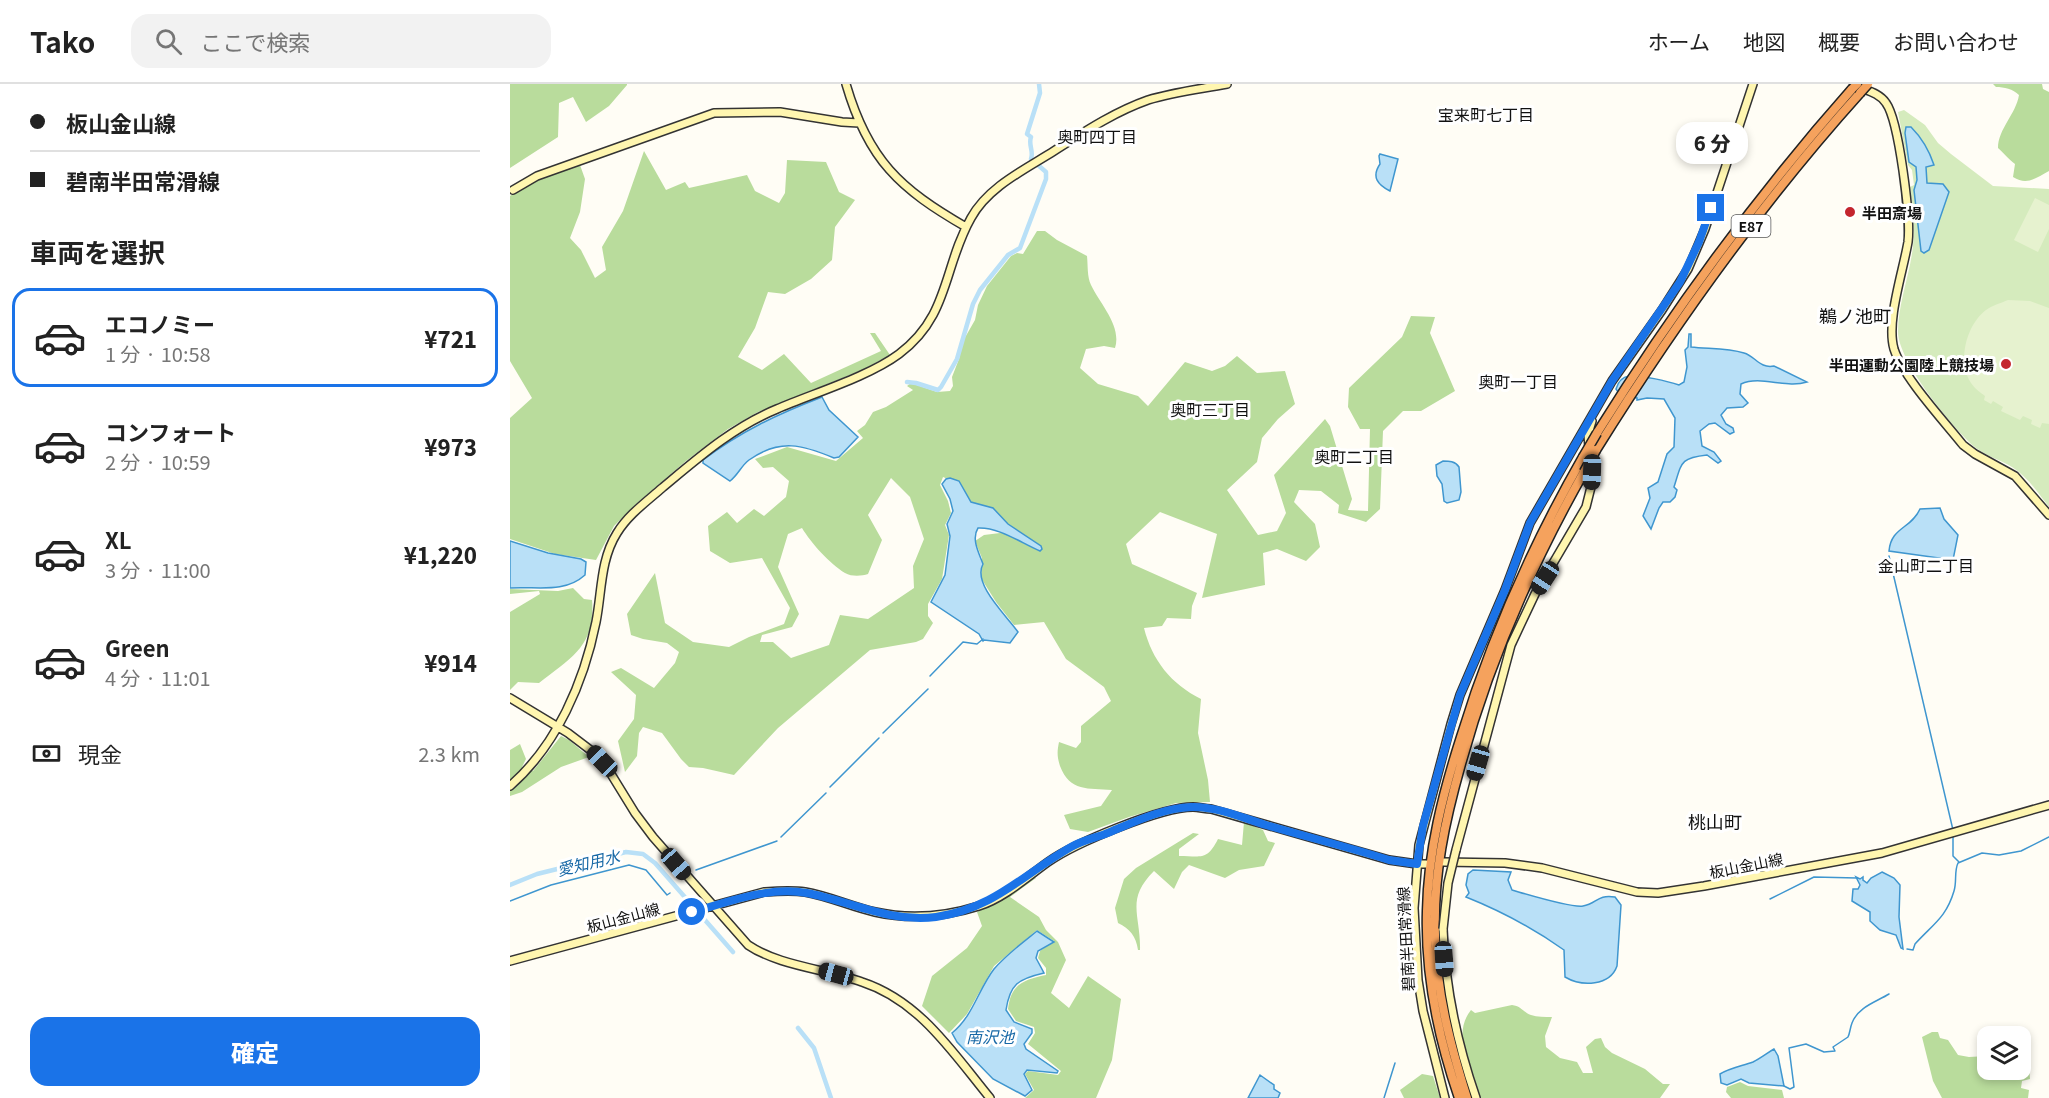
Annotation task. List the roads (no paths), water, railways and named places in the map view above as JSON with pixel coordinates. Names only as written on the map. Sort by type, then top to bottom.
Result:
[{"type":"highway","name":"E87","points":[[1459,1098],[1435,1009],[1429,969],[1427,910],[1435,837],[1455,754],[1494,640],[1532,554],[1641,365],[1767,192],[1855,88],[1868,84]]},
{"type":"highway","name":"E87","points":[[1467,1098],[1446,1025],[1437,970],[1436,890],[1443,836],[1464,751],[1500,647],[1548,538],[1584,472],[1597,433],[1651,365],[1756,219],[1818,141],[1855,88]]},
{"type":"main road","points":[[846,84],[859,123],[878,156],[899,182],[928,204],[966,227]]},
{"type":"main road","points":[[510,786],[541,754],[557,727],[584,667],[596,619],[604,565],[610,546],[621,528],[644,504],[713,446],[739,428],[773,410],[882,365],[903,351],[923,330],[937,310],[966,227],[980,204],[993,191],[1103,120],[1125,109],[1157,98],[1227,84]]},
{"type":"main road","name":"碧南半田常滑線","points":[[1445,1098],[1430,1042],[1418,980],[1414,908],[1417,864],[1423,826],[1460,695],[1505,590],[1530,523],[1624,362],[1662,310],[1688,269],[1704,231],[1753,84]]},
{"type":"main road","points":[[1855,88],[1882,98],[1890,109],[1894,121],[1908,228],[1908,240],[1892,321],[1894,348],[1899,360],[1964,445],[1975,454],[2015,476],[2049,515]]},
{"type":"main road","points":[[513,190],[537,176],[714,113],[780,112],[859,123]]},
{"type":"main road","name":"碧南半田常滑線","points":[[1476,1098],[1455,1026],[1445,971],[1443,929],[1447,890],[1507,660],[1527,608],[1586,507],[1591,487],[1588,442],[1590,426],[1601,399]]},
{"type":"main road","points":[[1574,447],[1585,446],[1590,453]]},
{"type":"main road","points":[[510,698],[579,740],[602,761],[641,821],[743,941],[759,952],[864,982],[907,1005],[933,1029],[990,1098]]},
{"type":"main road","name":"板山金山線","points":[[1443,862],[1504,863],[1542,868],[1637,892],[1658,893],[1882,853],[2049,806]]},
{"type":"main road","name":"板山金山線","points":[[510,961],[764,892],[807,893],[874,912],[901,917],[933,917],[953,914],[982,905],[1074,845],[1138,821],[1192,807],[1219,812],[1389,860],[1426,864]]},
{"type":"water","points":[[1906,127],[1911,127],[1919,136],[1934,165],[1926,167],[1927,183],[1943,184],[1949,192],[1929,250],[1924,253],[1921,251],[1914,190],[1917,180],[1916,167],[1909,162]]},
{"type":"water","points":[[1380,154],[1398,159],[1390,191],[1379,183],[1376,177]]},
{"type":"water","points":[[1689,334],[1691,334],[1691,347],[1744,353],[1765,366],[1774,366],[1807,382],[1791,384],[1757,381],[1741,384],[1740,394],[1748,403],[1743,407],[1727,408],[1721,415],[1734,432],[1730,434],[1715,423],[1709,424],[1700,431],[1702,446],[1714,452],[1721,461],[1718,463],[1707,455],[1692,458],[1683,463],[1674,487],[1677,490],[1675,497],[1670,502],[1663,502],[1651,529],[1643,516],[1650,498],[1648,488],[1658,482],[1667,454],[1674,447],[1675,418],[1664,399],[1637,400],[1637,398],[1621,396],[1616,389],[1624,377],[1629,376],[1646,377],[1679,385],[1684,382],[1687,367],[1685,350],[1688,347]]},
{"type":"water","points":[[822,397],[829,410],[858,437],[839,457],[834,458],[802,447],[781,446],[760,453],[749,460],[730,481],[703,463],[703,460],[746,432]]},
{"type":"water","points":[[1443,461],[1454,462],[1459,467],[1461,492],[1459,500],[1447,503],[1444,501],[1442,484],[1437,476],[1436,465]]},
{"type":"water","points":[[950,478],[959,481],[971,502],[993,508],[1008,524],[1041,546],[1040,551],[1010,536],[986,528],[978,528],[976,532],[976,546],[983,564],[982,581],[992,600],[1018,632],[1010,643],[983,641],[979,634],[931,602],[945,575],[950,536],[947,524],[953,511],[942,484]]},
{"type":"water","points":[[1940,508],[1944,519],[1958,535],[1953,560],[1889,551],[1893,537],[1912,521],[1920,509]]},
{"type":"water","points":[[510,541],[548,553],[581,559],[586,562],[585,575],[577,581],[559,587],[510,588]]},
{"type":"water","points":[[1473,870],[1511,872],[1508,880],[1512,890],[1569,905],[1583,906],[1604,897],[1615,897],[1621,905],[1617,966],[1613,973],[1608,978],[1595,983],[1579,982],[1565,977],[1564,950],[1541,934],[1466,897],[1469,893],[1466,885],[1468,874]]},
{"type":"water","points":[[1882,872],[1894,878],[1900,885],[1899,917],[1903,949],[1896,935],[1880,930],[1870,921],[1870,912],[1852,901],[1853,889],[1858,889],[1860,885],[1856,877],[1860,879],[1863,877],[1867,883]]},
{"type":"water","name":"南沢池","points":[[1037,931],[1054,942],[1038,951],[1036,958],[1044,973],[1022,980],[1017,984],[1010,994],[1006,1010],[1014,1022],[1032,1029],[1032,1033],[1024,1044],[1026,1049],[1058,1071],[1057,1073],[1027,1070],[1024,1074],[1032,1090],[1025,1096],[993,1079],[957,1042],[952,1033],[965,1019],[994,969]]},
{"type":"water","points":[[1774,1049],[1778,1056],[1784,1086],[1749,1083],[1741,1079],[1727,1085],[1721,1083],[1720,1074],[1753,1062]]},
{"type":"water","points":[[1260,1075],[1274,1085],[1274,1089],[1280,1093],[1278,1098],[1248,1098]]},
{"type":"waterway","points":[[907,382],[938,390],[941,387],[957,359],[973,304],[980,290],[1008,255],[1020,248],[1046,179],[1046,172],[1031,159],[1031,137],[1027,134],[1040,93],[1039,84]]},
{"type":"waterway","points":[[1889,556],[1953,830]]},
{"type":"waterway","points":[[930,676],[963,642],[977,644],[983,639]]},
{"type":"waterway","points":[[883,733],[928,689]]},
{"type":"waterway","points":[[830,787],[879,738]]},
{"type":"waterway","points":[[781,837],[826,793]]},
{"type":"waterway","points":[[1953,835],[1953,856],[1959,862]]},
{"type":"waterway","points":[[1907,949],[1913,950],[1915,944],[1947,908],[1955,888],[1958,863],[1982,853],[1999,855],[2021,851],[2049,837]]},
{"type":"waterway","points":[[696,870],[777,841]]},
{"type":"waterway","name":"愛知用水","points":[[510,885],[537,874],[626,852],[643,854],[655,863],[733,952]]},
{"type":"waterway","points":[[510,901],[551,885],[629,865],[646,870],[667,895],[670,893]]},
{"type":"waterway","points":[[1770,899],[1814,877],[1857,878]]},
{"type":"waterway","points":[[1784,1086],[1790,1089],[1794,1087],[1789,1048],[1806,1044],[1824,1052],[1835,1051],[1833,1047],[1848,1037],[1858,1013],[1889,994]]},
{"type":"waterway","name":"愛知用水","points":[[798,1028],[814,1048],[831,1098]]},
{"type":"waterway","points":[[1384,1098],[1395,1063]]},
{"type":"place","name":"半田斎場","points":[[1850,212]]},
{"type":"place","name":"半田運動公園陸上競技場","points":[[2006,364]]},
{"type":"district","name":"宝来町七丁目","points":[[1486,114]]},
{"type":"district","name":"奥町四丁目","points":[[1097,136]]},
{"type":"district","name":"鵜ノ池町","points":[[1855,315]]},
{"type":"district","name":"奥町一丁目","points":[[1518,381]]},
{"type":"district","name":"奥町三丁目","points":[[1210,409]]},
{"type":"district","name":"奥町二丁目","points":[[1354,456]]},
{"type":"district","name":"金山町二丁目","points":[[1926,565]]},
{"type":"district","name":"桃山町","points":[[1715,821]]}]
